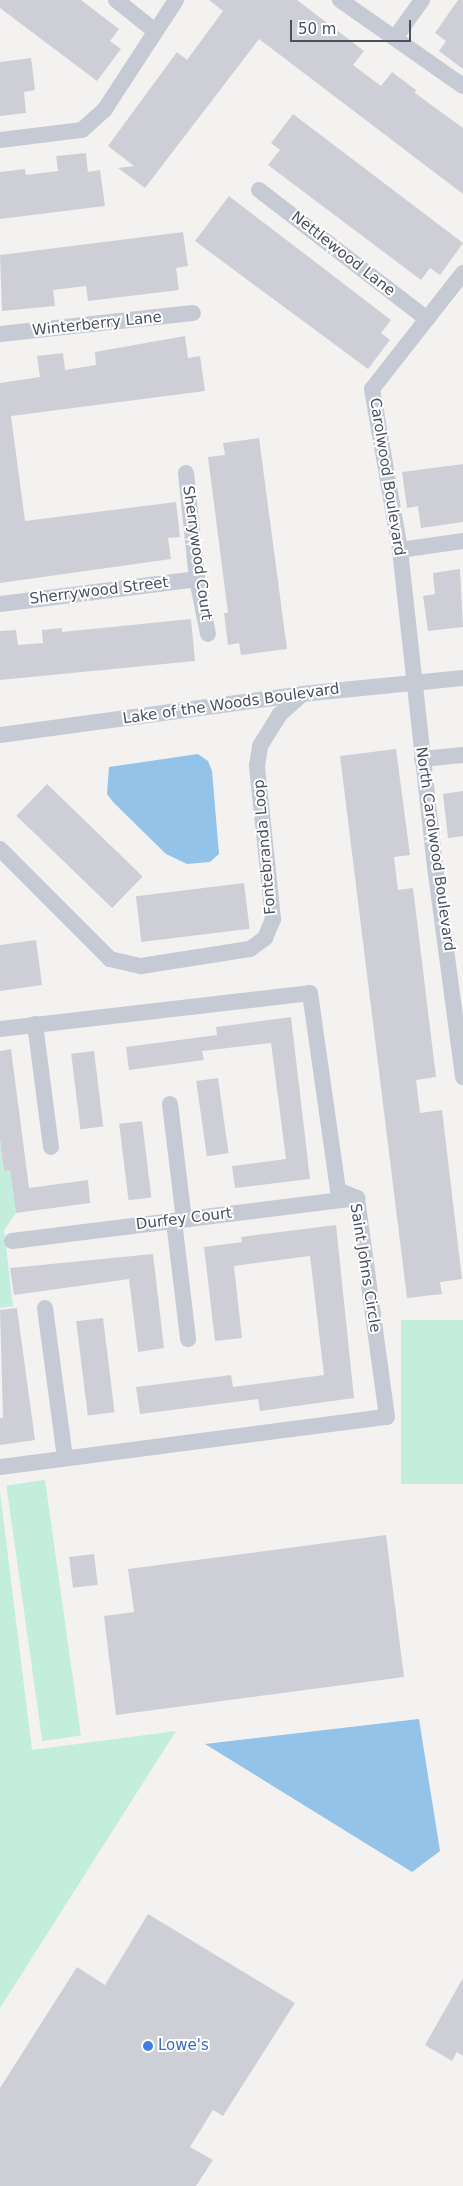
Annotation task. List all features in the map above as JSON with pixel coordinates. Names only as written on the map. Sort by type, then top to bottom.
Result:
[{"type":"street","points":[[116,0],[155,31]]},
{"type":"street","points":[[0,140],[82,130],[105,109],[176,0]]},
{"type":"street","points":[[340,0],[463,86]]},
{"type":"street","points":[[395,38],[422,0]]},
{"type":"street","name":"Nettlewood Lane","points":[[259,190],[427,319]]},
{"type":"street","name":"Carolwood Boulevard","points":[[414,682],[400,550],[372,389],[463,274]]},
{"type":"street","name":"Winterberry Lane","points":[[0,334],[193,313]]},
{"type":"street","name":"Sherrywood Court","points":[[186,473],[197,578],[208,634]]},
{"type":"street","points":[[400,550],[463,541]]},
{"type":"street","name":"Sherrywood Street","points":[[0,604],[197,578]]},
{"type":"street","name":"Lake of the Woods Boulevard","points":[[0,735],[302,694],[463,678]]},
{"type":"street","name":"North Carolwood Boulevard","points":[[414,682],[422,759],[456,956],[463,1077]]},
{"type":"street","name":"Fontebranda Loop","points":[[0,849],[110,959],[140,966],[250,949],[265,938],[273,919],[258,760],[268,729],[302,694]]},
{"type":"street","points":[[422,759],[463,754]]},
{"type":"street","name":"Saint Johns Circle","points":[[0,1029],[310,993],[338,1190],[357,1198],[387,1417],[0,1466]]},
{"type":"street","points":[[35,1024],[51,1147]]},
{"type":"street","points":[[170,1104],[188,1339]]},
{"type":"street","name":"Durfey Court","points":[[12,1241],[357,1198]]},
{"type":"street","points":[[45,1308],[65,1458]]},
{"type":"green space","points":[[0,1142],[4,1171],[10,1170],[16,1213],[4,1230],[13,1306],[0,1308]]},
{"type":"green space","points":[[401,1320],[463,1320],[463,1484],[401,1484]]},
{"type":"green space","points":[[45,1480],[81,1735],[42,1741],[6,1485]]},
{"type":"green space","points":[[0,1492],[32,1750],[176,1731],[0,2008]]},
{"type":"water","points":[[198,754],[208,761],[212,771],[219,854],[210,862],[187,864],[166,854],[113,802],[107,794],[109,767]]},
{"type":"water","points":[[419,1719],[440,1851],[412,1872],[205,1744]]},
{"type":"building","points":[[0,0],[81,0],[119,29],[110,41],[121,49],[97,81],[0,8]]},
{"type":"building","points":[[209,0],[297,0],[364,51],[353,65],[381,86],[392,72],[416,90],[415,93],[463,128],[463,194],[259,39],[145,188],[118,168],[134,166],[108,146],[177,52],[187,60],[223,11]]},
{"type":"building","points":[[458,0],[463,0],[463,69],[439,51],[446,41],[435,33]]},
{"type":"building","points":[[31,58],[35,90],[24,92],[26,113],[0,116],[0,62]]},
{"type":"building","points":[[293,114],[463,243],[440,275],[430,268],[421,280],[268,165],[280,150],[271,143]]},
{"type":"building","points":[[86,153],[88,172],[100,170],[105,206],[0,219],[0,172],[25,169],[26,175],[58,171],[56,156]]},
{"type":"building","points":[[229,196],[391,320],[381,333],[390,340],[368,369],[195,241]]},
{"type":"building","points":[[183,232],[188,266],[176,268],[179,290],[88,301],[86,286],[53,290],[55,306],[2,311],[0,255]]},
{"type":"building","points":[[185,336],[188,358],[200,356],[205,391],[11,416],[25,521],[176,502],[180,537],[168,538],[171,559],[0,583],[0,383],[40,377],[37,356],[63,353],[65,370],[96,365],[95,352]]},
{"type":"building","points":[[259,438],[287,649],[241,655],[239,643],[228,645],[224,613],[228,613],[208,457],[225,455],[223,443]]},
{"type":"building","points":[[463,464],[463,522],[421,528],[418,506],[407,508],[402,472]]},
{"type":"building","points":[[460,569],[463,627],[428,631],[423,596],[435,594],[433,573]]},
{"type":"building","points":[[191,619],[195,661],[0,680],[0,631],[16,630],[18,645],[43,643],[42,630],[62,628],[62,632]]},
{"type":"building","points":[[396,749],[410,855],[394,857],[398,890],[413,888],[436,1077],[416,1080],[420,1113],[442,1110],[462,1279],[440,1282],[442,1294],[407,1298],[340,756]]},
{"type":"building","points":[[47,784],[143,876],[112,908],[16,816]]},
{"type":"building","points":[[463,791],[463,836],[448,838],[443,794]]},
{"type":"building","points":[[244,883],[250,929],[141,942],[136,896]]},
{"type":"building","points":[[36,940],[42,985],[0,991],[0,945]]},
{"type":"building","points":[[291,1017],[310,1179],[235,1188],[232,1166],[286,1159],[271,1043],[202,1051],[204,1060],[129,1070],[126,1047],[217,1035],[216,1027]]},
{"type":"building","points":[[11,1049],[29,1188],[88,1180],[90,1203],[16,1213],[10,1170],[4,1171],[0,1140],[0,1051]]},
{"type":"building","points":[[94,1051],[103,1126],[80,1129],[71,1054]]},
{"type":"building","points":[[218,1078],[229,1153],[207,1156],[196,1081]]},
{"type":"building","points":[[142,1121],[151,1197],[129,1200],[119,1124]]},
{"type":"building","points":[[336,1225],[354,1398],[260,1411],[258,1399],[140,1414],[136,1387],[231,1375],[233,1387],[324,1375],[310,1256],[234,1266],[242,1338],[215,1341],[204,1247],[242,1242],[241,1237]]},
{"type":"building","points":[[153,1254],[164,1348],[138,1352],[129,1279],[14,1295],[10,1268]]},
{"type":"building","points":[[17,1308],[35,1440],[0,1445],[0,1418],[3,1418],[0,1310]]},
{"type":"building","points":[[103,1318],[115,1412],[88,1416],[76,1321]]},
{"type":"building","points":[[386,1535],[404,1677],[116,1715],[104,1616],[134,1612],[128,1569]]},
{"type":"building","points":[[94,1554],[98,1585],[73,1588],[69,1557]]},
{"type":"building","name":"Lowe's","points":[[148,1914],[295,2003],[223,2116],[213,2110],[190,2147],[213,2160],[196,2186],[0,2186],[0,2088],[77,1967],[105,1985]]},
{"type":"building","points":[[463,1978],[463,2056],[457,2052],[452,2061],[425,2045]]},
{"type":"place","name":"Lowe's","points":[[148,2046]]}]
